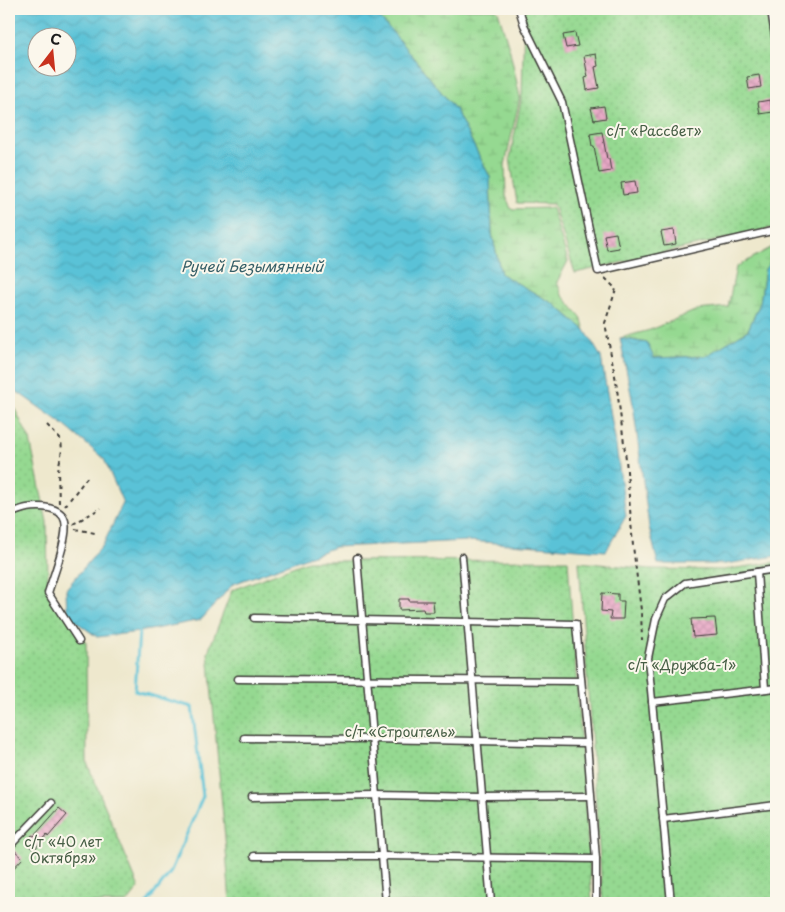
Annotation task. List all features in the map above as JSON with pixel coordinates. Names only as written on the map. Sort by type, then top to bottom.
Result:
[{"type":"lane","points":[[519,9],[524,25],[562,102],[598,271],[776,230]]},
{"type":"lane","points":[[771,9],[776,39]]},
{"type":"lane","points":[[9,514],[27,508],[50,508],[60,513],[65,519],[66,528],[62,549],[48,593],[79,640]]},
{"type":"lane","points":[[462,557],[491,903]]},
{"type":"lane","points":[[357,558],[386,903]]},
{"type":"lane","points":[[671,903],[648,658],[656,620],[665,599],[685,583],[776,569]]},
{"type":"lane","points":[[757,572],[765,689]]},
{"type":"lane","points":[[254,618],[576,624],[596,859],[596,903]]},
{"type":"lane","points":[[238,679],[581,681]]},
{"type":"lane","points":[[652,702],[776,688]]},
{"type":"lane","points":[[244,738],[587,743]]},
{"type":"lane","points":[[252,797],[377,795],[482,798],[590,796]]},
{"type":"lane","points":[[9,847],[51,803]]},
{"type":"lane","points":[[663,819],[776,805]]},
{"type":"lane","points":[[254,856],[596,859]]},
{"type":"path","points":[[598,271],[616,289],[605,323],[616,381],[626,459],[633,546]]},
{"type":"path","points":[[47,425],[61,440],[62,450],[58,470],[60,513]]},
{"type":"path","points":[[60,513],[89,475]]},
{"type":"path","points":[[66,528],[101,508]]},
{"type":"path","points":[[66,528],[95,533]]},
{"type":"green space","points":[[371,9],[496,9],[498,11],[510,51],[520,97],[505,165],[506,196],[511,209],[552,208],[568,261],[557,282],[562,295],[581,317],[585,330],[554,304],[501,274],[492,234],[490,177],[455,109],[390,29]]},
{"type":"green space","name":"с/т «Рассвет»","points":[[522,9],[766,9],[776,72],[776,227],[575,273],[553,204],[517,203],[510,158],[522,95],[524,16]]},
{"type":"green space","points":[[776,245],[776,255],[765,269],[760,303],[748,330],[706,356],[653,358],[647,343],[620,338],[650,330],[697,310],[728,307],[736,267]]},
{"type":"green space","name":"с/т «40 лет Октября»","points":[[9,397],[30,440],[47,522],[48,582],[64,613],[86,643],[87,763],[139,888],[127,903],[9,903]]},
{"type":"green space","name":"с/т «Строитель»","points":[[568,560],[592,903],[230,903],[208,652],[232,590],[308,561]]},
{"type":"green space","name":"с/т «Дружба-1»","points":[[579,562],[650,569],[724,570],[776,562],[776,903],[603,903]]},
{"type":"water","name":"Ручей Безымянный","points":[[9,9],[371,9],[390,29],[455,109],[490,177],[492,234],[501,274],[554,304],[585,330],[601,357],[626,516],[606,551],[468,541],[335,547],[233,584],[201,620],[139,632],[97,637],[67,615],[66,589],[103,545],[123,503],[104,459],[64,425],[9,386]]},
{"type":"water","points":[[776,255],[776,556],[725,564],[658,564],[649,527],[633,404],[620,338],[647,343],[654,358],[706,356],[748,330],[760,303],[765,269]]},
{"type":"building","points":[[575,33],[578,46],[566,48],[563,35]]},
{"type":"building","points":[[596,54],[598,66],[595,67],[599,88],[587,90],[585,78],[588,77],[584,56]]},
{"type":"building","points":[[759,75],[761,87],[749,89],[747,77]]},
{"type":"building","points":[[770,100],[773,112],[760,114],[758,102]]},
{"type":"building","points":[[604,106],[606,118],[594,120],[591,108]]},
{"type":"building","points":[[602,132],[611,171],[599,173],[590,134]]},
{"type":"building","points":[[635,181],[637,193],[623,195],[621,183]]},
{"type":"building","points":[[674,230],[676,244],[664,246],[661,232]]},
{"type":"building","points":[[616,233],[619,248],[607,250],[604,235]]},
{"type":"building","points":[[602,593],[618,594],[618,601],[624,601],[623,619],[610,619],[611,612],[601,611]]},
{"type":"building","points":[[399,599],[433,601],[434,612],[424,612],[423,609],[399,610]]},
{"type":"building","points":[[715,618],[717,635],[693,637],[691,619]]},
{"type":"building","points":[[59,808],[67,815],[34,850],[26,843]]},
{"type":"building","points":[[14,850],[23,858],[9,873],[9,857]]},
{"type":"waterway","points":[[139,632],[135,691],[192,707],[203,796],[170,873],[147,903]]}]
